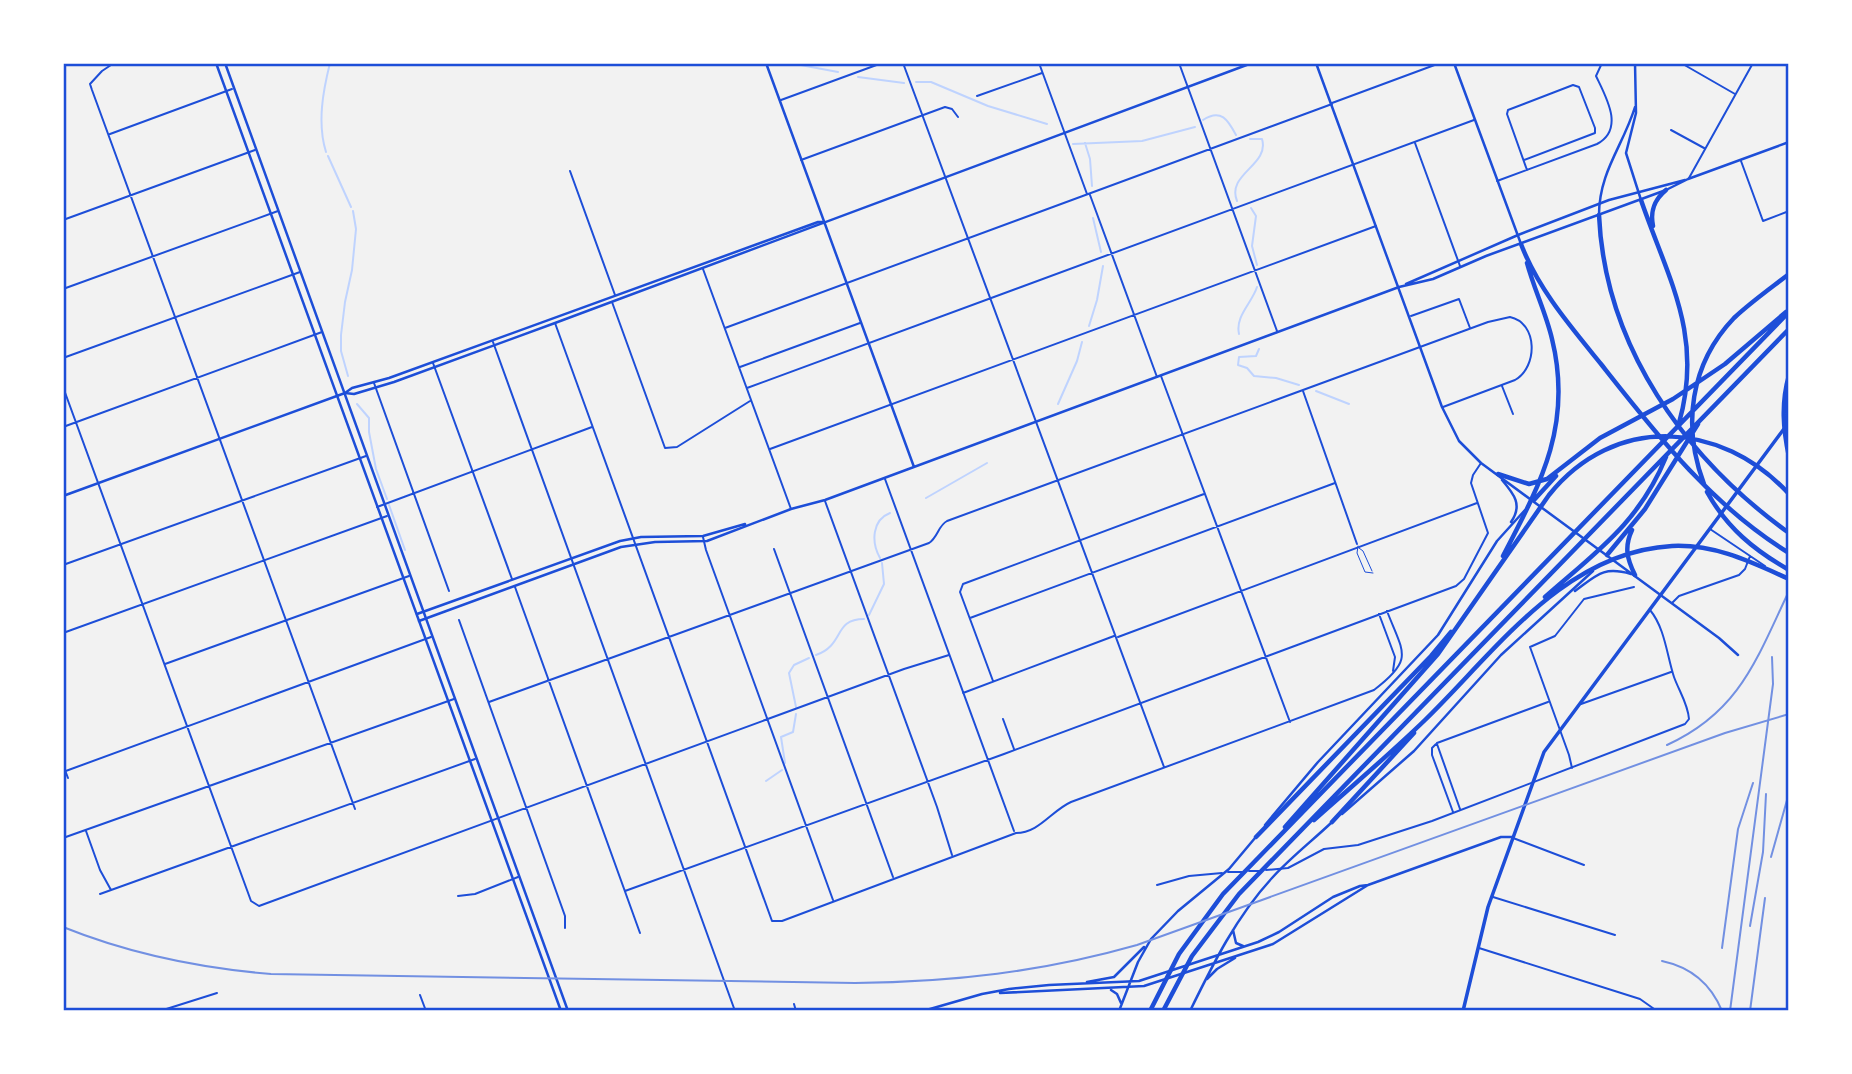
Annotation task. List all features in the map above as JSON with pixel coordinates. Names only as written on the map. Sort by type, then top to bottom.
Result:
[{"type":"highway","points":[[1654,234],[1652,211],[1654,204],[1666,190]]},
{"type":"highway","points":[[1332,822],[1426,719],[1533,610],[1613,538],[1651,489],[1674,439],[1682,413],[1687,380],[1687,343],[1680,304],[1641,200]]},
{"type":"highway","points":[[1599,215],[1605,269],[1613,301],[1651,387],[1670,417],[1718,474],[1789,533]]},
{"type":"highway","points":[[1522,246],[1550,297],[1630,401],[1682,463],[1720,503],[1789,553]]},
{"type":"highway","points":[[1496,569],[1540,482],[1559,414],[1556,358],[1550,331],[1522,246]]},
{"type":"highway","points":[[1789,274],[1740,312],[1718,337],[1697,379],[1691,419],[1692,444],[1698,470],[1719,511],[1732,529],[1752,547],[1789,570]]},
{"type":"highway","points":[[1498,474],[1521,483],[1536,484],[1547,479],[1600,438],[1673,399],[1724,364],[1789,310]]},
{"type":"highway","points":[[1150,1011],[1193,932],[1223,894],[1789,310]]},
{"type":"highway","points":[[1163,1011],[1192,956],[1213,926],[1265,867],[1789,329]]},
{"type":"highway","points":[[1789,375],[1783,416],[1789,457]]},
{"type":"highway","points":[[1607,555],[1637,520],[1703,416]]},
{"type":"highway","points":[[1259,856],[1346,754],[1431,662],[1564,477],[1601,452],[1630,441],[1664,436],[1692,438],[1710,442],[1754,462],[1789,494]]},
{"type":"highway","points":[[1534,500],[1566,465]]},
{"type":"highway","points":[[1635,575],[1628,560],[1626,546],[1637,520]]},
{"type":"highway","points":[[1533,610],[1600,566],[1644,550],[1667,546],[1704,547],[1730,553],[1789,579]]},
{"type":"highway","points":[[1256,837],[1431,656],[1465,615]]},
{"type":"highway","points":[[1287,844],[1426,719]]},
{"type":"main road","points":[[216,63],[561,1011]]},
{"type":"main road","points":[[225,63],[568,1011]]},
{"type":"main road","points":[[766,63],[914,467]]},
{"type":"main road","points":[[612,300],[616,296],[820,226],[824,222],[1252,63]]},
{"type":"main road","points":[[1316,63],[1442,407],[1460,441],[1482,463],[1720,638],[1738,655]]},
{"type":"main road","points":[[1454,63],[1522,246]]},
{"type":"main road","points":[[1633,63],[1636,71],[1636,113],[1626,153],[1641,200]]},
{"type":"main road","points":[[1599,215],[1604,175],[1624,137],[1636,100]]},
{"type":"main road","points":[[416,614],[633,538],[703,536],[825,500],[1399,287],[1517,235],[1599,204],[1637,191],[1688,179],[1789,142]]},
{"type":"main road","points":[[1399,287],[1433,279],[1522,246],[1688,179]]},
{"type":"main road","points":[[345,393],[354,394],[376,387],[702,267]]},
{"type":"main road","points":[[63,496],[345,393],[352,388],[434,365]]},
{"type":"main road","points":[[1463,1011],[1492,897],[1544,752],[1789,422]]},
{"type":"main road","points":[[1075,984],[1104,981],[1120,974],[1178,911],[1229,869],[1318,762],[1438,635],[1515,517],[1518,504],[1514,494],[1498,474]]},
{"type":"main road","points":[[1501,536],[1534,500]]},
{"type":"main road","points":[[418,622],[621,547],[635,544],[704,542],[723,537],[752,523]]},
{"type":"main road","points":[[1190,1011],[1233,930],[1285,864],[1414,751],[1501,655],[1561,602],[1607,555]]},
{"type":"main road","points":[[1561,602],[1600,573],[1616,570],[1635,575]]},
{"type":"main road","points":[[923,1011],[993,993],[1049,985],[1129,982],[1269,938],[1340,894],[1502,837],[1513,837]]},
{"type":"main road","points":[[993,993],[1143,986],[1282,939],[1368,885]]},
{"type":"main road","points":[[1233,930],[1236,943],[1246,946]]},
{"type":"main road","points":[[1120,1009],[1133,972],[1151,939]]},
{"type":"main road","points":[[1205,981],[1217,969],[1241,955]]},
{"type":"main road","points":[[1104,989],[1117,994],[1121,1000],[1120,1009]]},
{"type":"street","points":[[114,63],[90,84],[355,809]]},
{"type":"street","points":[[779,100],[882,63]]},
{"type":"street","points":[[903,63],[1164,768]]},
{"type":"street","points":[[1039,63],[1134,315],[1183,434],[1290,722]]},
{"type":"street","points":[[1179,63],[1278,333]]},
{"type":"street","points":[[725,328],[1440,63]]},
{"type":"street","points":[[1497,181],[1597,144],[1608,136],[1612,117],[1596,76],[1602,63]]},
{"type":"street","points":[[1681,63],[1735,94]]},
{"type":"street","points":[[1688,179],[1753,63]]},
{"type":"street","points":[[977,96],[1043,73]]},
{"type":"street","points":[[1524,160],[1594,133],[1595,128],[1579,87],[1573,85],[1508,110],[1507,114],[1527,170]]},
{"type":"street","points":[[108,135],[234,89]]},
{"type":"street","points":[[801,160],[945,107],[954,111],[958,117]]},
{"type":"street","points":[[747,388],[1475,119]]},
{"type":"street","points":[[1671,130],[1705,148]]},
{"type":"street","points":[[1414,142],[1460,267]]},
{"type":"street","points":[[63,220],[256,150]]},
{"type":"street","points":[[1741,160],[1763,221],[1789,211]]},
{"type":"street","points":[[570,171],[616,296]]},
{"type":"street","points":[[63,289],[279,211]]},
{"type":"street","points":[[770,449],[1376,226]]},
{"type":"street","points":[[702,267],[792,509]]},
{"type":"street","points":[[63,358],[301,271]]},
{"type":"street","points":[[1410,316],[1459,299],[1470,329]]},
{"type":"street","points":[[612,300],[666,447],[677,447],[751,400]]},
{"type":"street","points":[[489,702],[911,549],[935,538],[941,525],[947,521],[1057,480],[1470,329],[1510,317],[1521,320],[1527,327],[1530,343],[1530,363],[1526,372],[1516,380],[1442,407]]},
{"type":"street","points":[[554,321],[772,921],[782,921],[1016,833],[1037,828],[1056,810],[1071,802],[1374,690],[1400,667],[1403,655],[1387,611]]},
{"type":"street","points":[[739,368],[861,323]]},
{"type":"street","points":[[63,427],[323,332]]},
{"type":"street","points":[[494,343],[735,1011]]},
{"type":"street","points":[[434,365],[512,580]]},
{"type":"street","points":[[374,382],[449,591]]},
{"type":"street","points":[[1502,385],[1513,414]]},
{"type":"street","points":[[63,387],[251,901],[259,906],[949,655]]},
{"type":"street","points":[[1303,390],[1357,546]]},
{"type":"street","points":[[377,507],[593,427]]},
{"type":"street","points":[[63,565],[367,455]]},
{"type":"street","points":[[625,891],[988,760],[1461,582],[1488,533],[1471,480],[1482,463]]},
{"type":"street","points":[[885,478],[1016,833]]},
{"type":"street","points":[[970,618],[1335,483]]},
{"type":"street","points":[[993,681],[960,587],[973,579],[1205,494]]},
{"type":"street","points":[[825,500],[953,856]]},
{"type":"street","points":[[963,693],[1478,502]]},
{"type":"street","points":[[63,633],[388,515]]},
{"type":"street","points":[[1709,529],[1765,566]]},
{"type":"street","points":[[703,536],[833,901]]},
{"type":"street","points":[[774,549],[893,879]]},
{"type":"street","points":[[1672,603],[1679,596],[1739,575],[1745,569],[1750,556]]},
{"type":"street","points":[[165,664],[410,576]]},
{"type":"street","points":[[514,586],[640,933]]},
{"type":"street","points":[[1572,769],[1530,647],[1559,633],[1584,599],[1634,587]]},
{"type":"street","points":[[1157,885],[1203,874],[1282,869],[1324,849],[1363,844],[1676,729],[1688,721],[1687,709],[1661,632],[1650,610]]},
{"type":"street","points":[[1380,614],[1395,657],[1392,672]]},
{"type":"street","points":[[459,620],[565,916],[565,928]]},
{"type":"street","points":[[64,771],[432,636]]},
{"type":"street","points":[[1579,705],[1672,671]]},
{"type":"street","points":[[63,838],[455,698]]},
{"type":"street","points":[[1452,812],[1432,748],[1437,743],[1549,702]]},
{"type":"street","points":[[452,714],[459,712]]},
{"type":"street","points":[[1003,719],[1014,750]]},
{"type":"street","points":[[1437,743],[1460,809]]},
{"type":"street","points":[[100,894],[476,758]]},
{"type":"street","points":[[63,765],[68,778]]},
{"type":"street","points":[[85,830],[100,870],[112,891]]},
{"type":"street","points":[[1513,837],[1584,865]]},
{"type":"street","points":[[458,896],[475,894],[519,877]]},
{"type":"street","points":[[1492,897],[1615,935]]},
{"type":"street","points":[[1478,948],[1640,999],[1657,1011]]},
{"type":"street","points":[[160,1011],[217,993]]},
{"type":"street","points":[[420,995],[426,1011]]},
{"type":"street","points":[[794,1004],[796,1011]]},
{"type":"lane","points":[[1357,546],[1363,551],[1373,573],[1365,572],[1357,546]]},
{"type":"waterway","points":[[326,152],[321,118],[330,63]]},
{"type":"waterway","points":[[790,63],[838,72]]},
{"type":"waterway","points":[[858,77],[904,83]]},
{"type":"waterway","points":[[916,82],[931,82],[988,106],[1047,124]]},
{"type":"waterway","points":[[1203,120],[1215,115],[1223,117],[1236,135]]},
{"type":"waterway","points":[[1073,144],[1142,141],[1195,127]]},
{"type":"waterway","points":[[1237,201],[1237,184],[1255,163],[1263,148],[1262,139],[1250,139]]},
{"type":"waterway","points":[[1085,143],[1090,159],[1092,186]]},
{"type":"waterway","points":[[328,156],[351,207]]},
{"type":"waterway","points":[[1251,208],[1256,216],[1252,246],[1257,265]]},
{"type":"waterway","points":[[348,376],[341,351],[341,335],[356,229],[353,211]]},
{"type":"waterway","points":[[1093,218],[1101,252]]},
{"type":"waterway","points":[[1089,326],[1103,266]]},
{"type":"waterway","points":[[1239,334],[1239,321],[1257,287]]},
{"type":"waterway","points":[[1058,404],[1077,361],[1082,342]]},
{"type":"waterway","points":[[1259,349],[1256,356],[1239,357],[1238,365],[1247,368],[1254,376],[1276,378],[1299,385]]},
{"type":"waterway","points":[[1316,391],[1349,404]]},
{"type":"waterway","points":[[357,404],[369,418],[376,469],[387,499]]},
{"type":"waterway","points":[[926,498],[987,463]]},
{"type":"waterway","points":[[389,505],[405,550]]},
{"type":"waterway","points":[[880,558],[875,545],[875,532],[880,521],[890,513]]},
{"type":"waterway","points":[[869,615],[884,584],[882,563]]},
{"type":"waterway","points":[[816,655],[825,651],[848,623],[864,619]]},
{"type":"waterway","points":[[796,707],[789,673],[794,665],[809,658]]},
{"type":"waterway","points":[[785,763],[781,737],[793,732],[796,714]]},
{"type":"waterway","points":[[766,781],[782,770]]},
{"type":"railway","points":[[1667,745],[1692,732],[1729,699],[1756,660],[1789,591]]},
{"type":"railway","points":[[1730,1011],[1773,684],[1772,657]]},
{"type":"railway","points":[[63,927],[114,945],[165,958],[271,974],[855,983],[997,974],[1067,962],[1137,945],[1725,733],[1789,714]]},
{"type":"railway","points":[[1722,948],[1738,829],[1753,783]]},
{"type":"railway","points":[[1771,857],[1789,793]]},
{"type":"railway","points":[[1750,926],[1763,852],[1766,794]]},
{"type":"railway","points":[[1750,1011],[1765,898]]},
{"type":"railway","points":[[1662,961],[1682,968],[1698,978],[1712,993],[1722,1011]]}]
